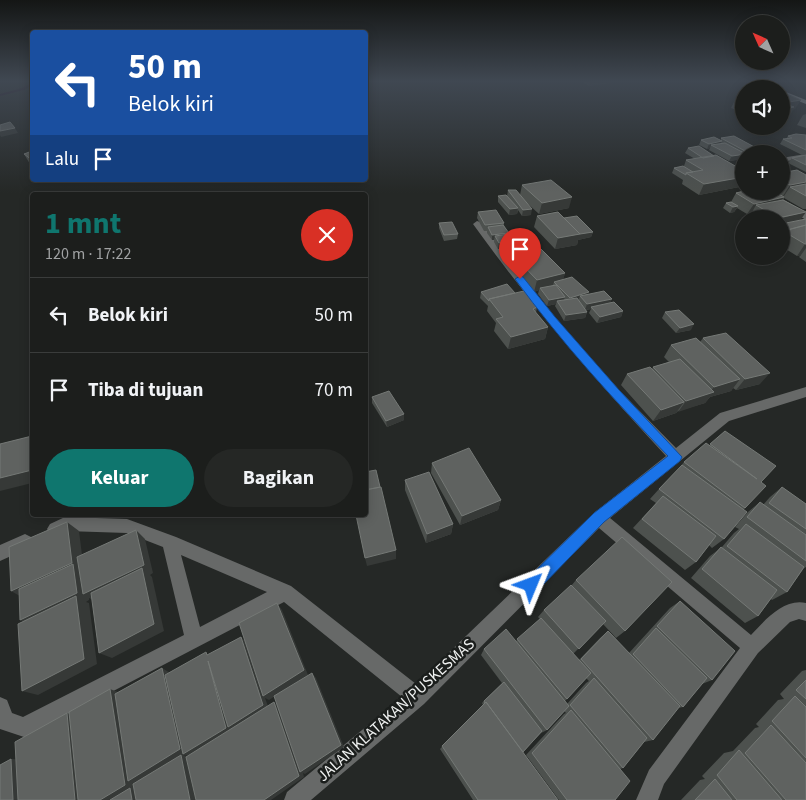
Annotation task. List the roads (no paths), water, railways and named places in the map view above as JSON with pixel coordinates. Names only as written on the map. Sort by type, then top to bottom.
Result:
[{"type":"street","points":[[790,159],[806,156]]},
{"type":"street","points":[[779,200],[806,217]]},
{"type":"street","points":[[477,224],[558,327],[615,393],[676,457]]},
{"type":"street","name":"JALAN KLATAKAN/PUSKESMAS","points":[[295,800],[417,697],[599,518],[725,417],[806,392]]},
{"type":"street","points":[[599,518],[752,647]]},
{"type":"street","points":[[0,553],[65,524],[127,526],[170,542],[285,592],[417,697]]},
{"type":"street","points":[[170,542],[194,638]]},
{"type":"street","points":[[0,706],[4,721],[24,727],[285,592]]},
{"type":"street","points":[[647,800],[656,777],[752,647],[788,612],[802,610],[806,612]]}]
